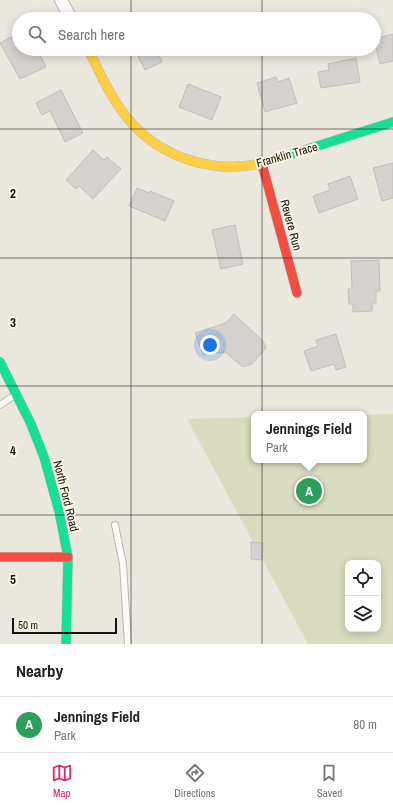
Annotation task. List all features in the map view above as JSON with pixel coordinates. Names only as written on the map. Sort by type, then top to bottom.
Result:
[{"type":"street","points":[[61,0],[67,12]]},
{"type":"street","name":"Franklin Trace","points":[[92,56],[119,106],[140,131],[159,146],[189,160],[217,167],[262,164],[393,122]]},
{"type":"street","name":"Revere Run","points":[[262,164],[298,293]]},
{"type":"street","name":"North Ford Road","points":[[0,362],[17,394],[44,458],[59,511],[68,557],[66,644]]},
{"type":"street","points":[[0,557],[68,557]]},
{"type":"lane","points":[[0,405],[17,394]]},
{"type":"lane","points":[[115,525],[123,564],[128,644]]},
{"type":"green space","points":[[393,414],[393,644],[308,644],[187,419],[251,417],[251,463],[367,463],[367,415]]},
{"type":"building","points":[[393,34],[393,61],[380,64],[378,56],[381,56],[381,37]]},
{"type":"building","points":[[12,37],[12,56],[40,56],[46,67],[20,79],[0,43]]},
{"type":"building","points":[[138,56],[159,56],[162,62],[145,70]]},
{"type":"building","points":[[356,58],[360,82],[321,88],[318,72],[329,70],[328,64]]},
{"type":"building","points":[[276,77],[278,82],[289,78],[297,103],[265,112],[257,83]]},
{"type":"building","points":[[188,84],[221,97],[212,120],[179,107]]},
{"type":"building","points":[[61,90],[83,133],[65,142],[50,111],[42,115],[36,103]]},
{"type":"building","points":[[93,150],[104,160],[107,157],[121,169],[93,199],[79,186],[76,189],[66,180]]},
{"type":"building","points":[[393,163],[393,198],[382,201],[373,168]]},
{"type":"building","points":[[350,176],[358,199],[319,213],[313,196],[330,190],[328,184]]},
{"type":"building","points":[[137,188],[149,193],[150,191],[174,201],[165,221],[129,206]]},
{"type":"building","points":[[235,225],[243,264],[221,269],[212,230]]},
{"type":"building","points":[[379,260],[380,291],[376,291],[376,303],[372,303],[372,311],[353,312],[353,304],[349,304],[348,289],[352,289],[351,261]]},
{"type":"building","points":[[234,314],[263,341],[266,348],[252,364],[243,367],[225,352],[203,355],[195,333],[226,323]]},
{"type":"building","points":[[336,334],[346,367],[336,370],[334,364],[311,371],[304,351],[318,346],[316,340]]},
{"type":"building","points":[[251,542],[263,543],[262,560],[251,559]]},
{"type":"traffic: fast","points":[[267,162],[393,122]]},
{"type":"traffic: fast","points":[[0,362],[31,424],[44,457],[59,511],[68,557],[66,644]]},
{"type":"traffic: slow","points":[[91,56],[106,86],[123,112],[143,134],[158,145],[174,154],[192,161],[210,165],[229,167],[248,166],[267,162]]},
{"type":"traffic: jam","points":[[262,164],[297,293]]},
{"type":"traffic: jam","points":[[0,557],[68,557]]},
{"type":"place","name":"Jennings Field","points":[[309,491]]}]
